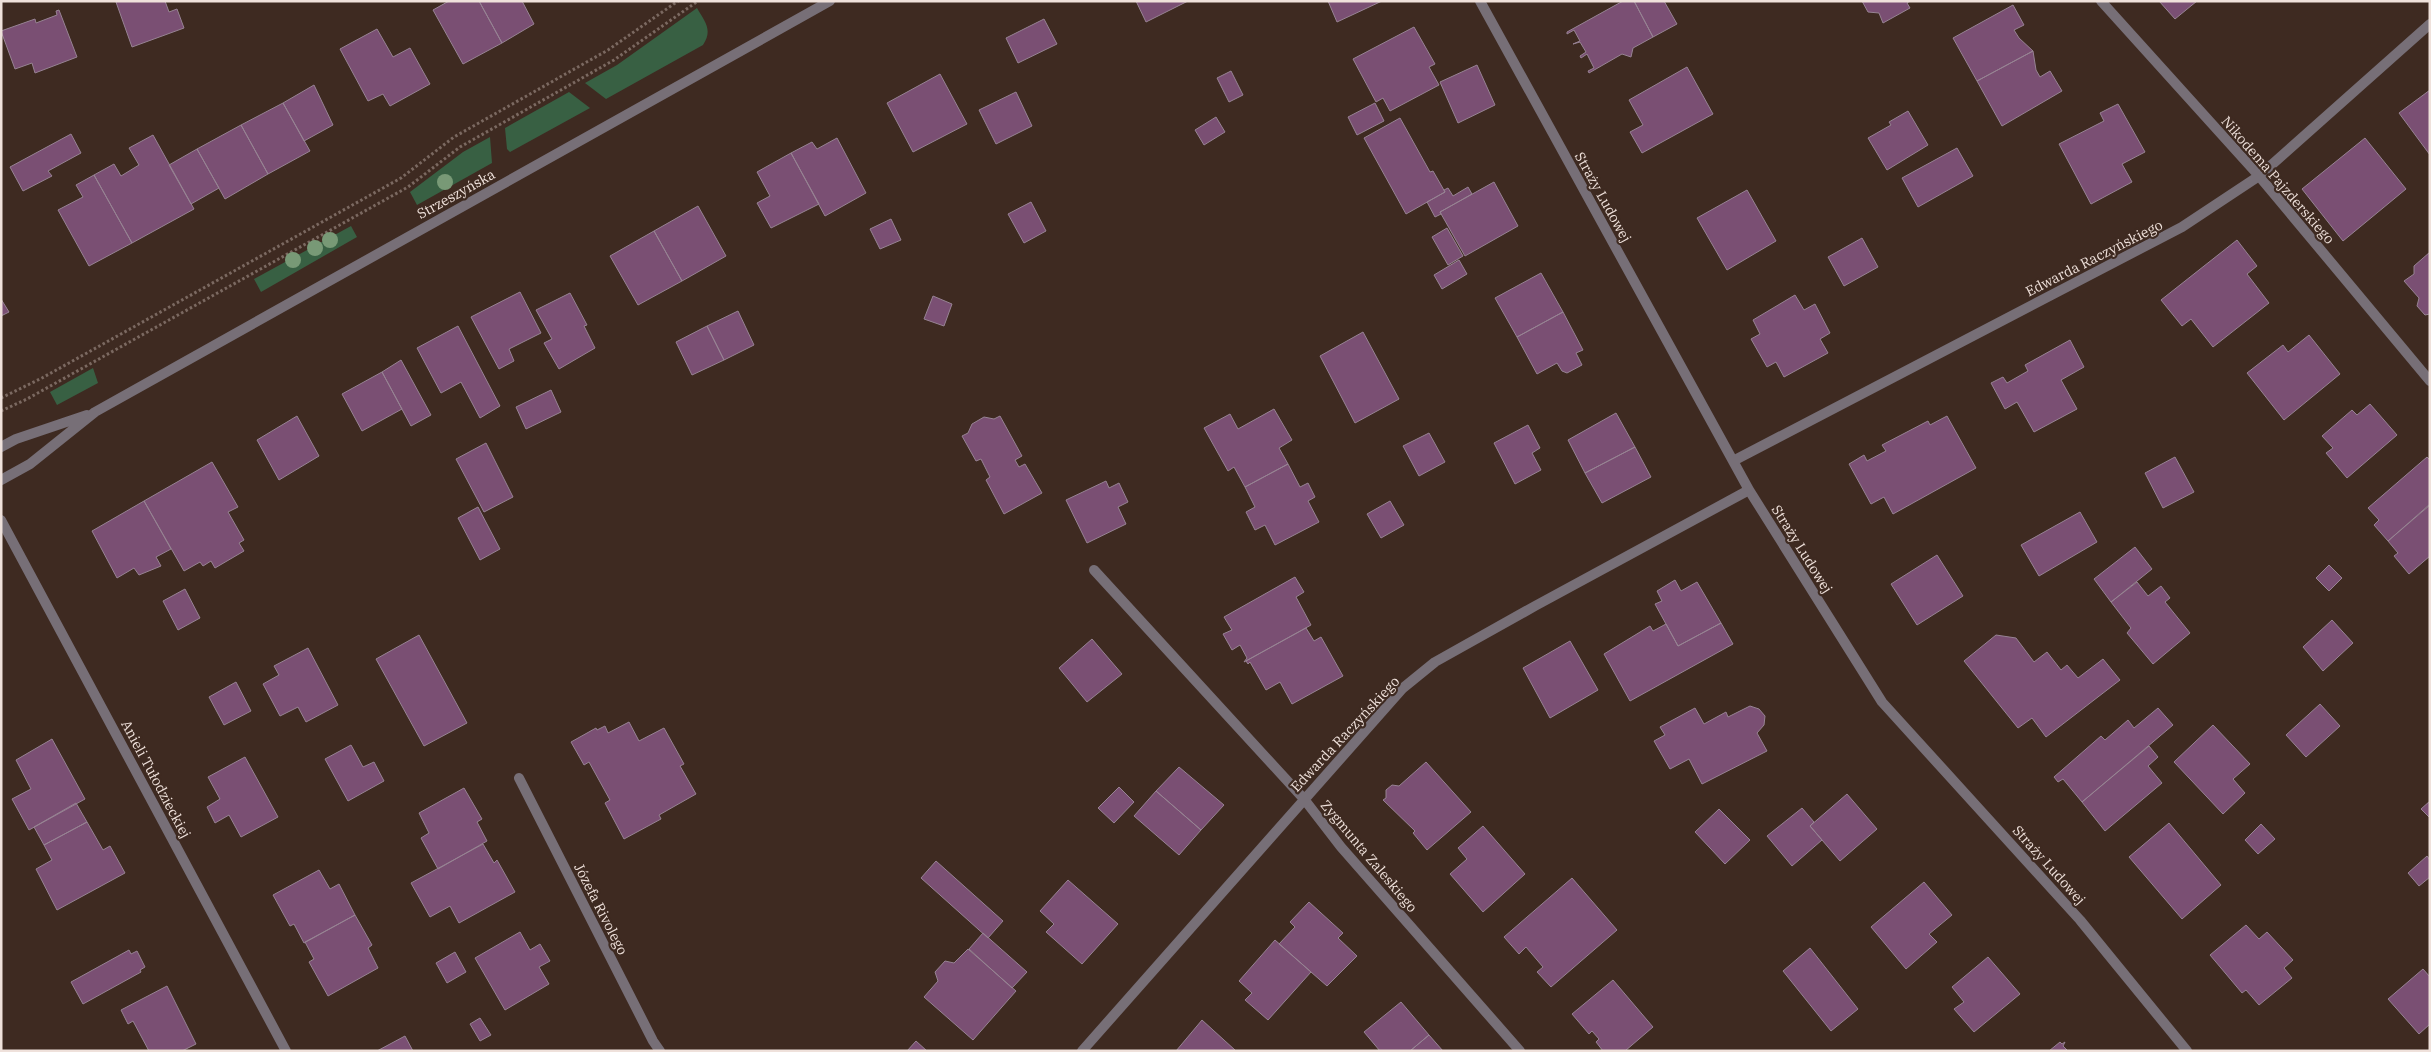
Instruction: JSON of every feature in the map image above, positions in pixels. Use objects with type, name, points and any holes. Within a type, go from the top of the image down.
[{"type":"street","name":"Strzeszyńska","points":[[1,480],[30,464],[95,412],[830,1]]},
{"type":"street","name":"Straży Ludowej","points":[[1480,1],[1749,490],[1882,702],[2080,920],[2187,1051]]},
{"type":"street","name":"Nikodema Pajzderskiego","points":[[2102,1],[2259,176],[2430,381]]},
{"type":"street","name":"Edwarda Raczyńskiego","points":[[1733,461],[2182,227],[2259,176],[2430,24]]},
{"type":"street","name":"Strzeszyńska","points":[[1,447],[16,439],[95,412]]},
{"type":"street","name":"Edwarda Raczyńskiego","points":[[1082,1051],[1403,688],[1435,662],[1749,490]]},
{"type":"street","name":"Anieli Tułodzieckiej","points":[[1,520],[286,1051]]},
{"type":"street","name":"Zygmunta Zaleskiego","points":[[1094,570],[1304,799],[1340,847],[1520,1051]]},
{"type":"street","name":"Józefa Rivolego","points":[[519,778],[653,1041],[660,1051]]},
{"type":"path","points":[[1,398],[42,378],[402,178],[454,137],[608,50],[678,1]]},
{"type":"path","points":[[1,411],[27,399],[408,187],[460,146],[614,60],[698,1]]},
{"type":"green space","points":[[697,8],[708,30],[703,45],[606,99],[585,83],[617,65]]},
{"type":"green space","points":[[569,92],[590,108],[510,152],[507,149],[505,128]]},
{"type":"green space","points":[[490,137],[492,163],[417,205],[410,192],[463,152]]},
{"type":"green space","points":[[351,226],[357,237],[261,292],[254,279]]},
{"type":"green space","points":[[93,368],[98,383],[57,405],[50,392]]},
{"type":"building","points":[[165,1],[169,12],[177,9],[184,28],[132,47],[116,2]]},
{"type":"building","points":[[449,1],[479,1],[502,43],[463,64],[433,10]]},
{"type":"building","points":[[479,1],[522,1],[534,24],[502,43]]},
{"type":"building","points":[[1136,1],[1188,1],[1146,22]]},
{"type":"building","points":[[1328,1],[1382,1],[1337,22]]},
{"type":"building","points":[[1623,1],[1634,1],[1653,37],[1633,48],[1631,57],[1622,54],[1589,73],[1588,71],[1594,68],[1587,54],[1581,58],[1580,56],[1586,52],[1580,42],[1573,44],[1580,41],[1574,30],[1567,34],[1567,32]]},
{"type":"building","points":[[1634,1],[1664,1],[1677,24],[1653,37]]},
{"type":"building","points":[[1862,1],[1910,1],[1907,3],[1910,8],[1883,23],[1879,13],[1868,12]]},
{"type":"building","points":[[2159,1],[2197,1],[2175,19]]},
{"type":"building","points":[[2013,5],[2024,25],[2014,30],[2019,38],[2033,51],[1977,81],[1953,38]]},
{"type":"building","points":[[59,10],[77,57],[35,73],[32,63],[15,69],[1,31],[35,19],[36,23],[57,15],[56,11]]},
{"type":"building","points":[[1044,19],[1057,44],[1018,63],[1006,38]]},
{"type":"building","points":[[1414,27],[1435,64],[1429,67],[1439,85],[1390,111],[1383,98],[1376,102],[1353,59]]},
{"type":"building","points":[[377,29],[393,57],[410,48],[430,84],[390,106],[383,94],[368,101],[340,49]]},
{"type":"building","points":[[2033,51],[2036,70],[2040,77],[2050,71],[2062,91],[2002,126],[1977,81]]},
{"type":"building","points":[[1477,65],[1495,105],[1458,123],[1440,82]]},
{"type":"building","points":[[1687,67],[1713,114],[1642,153],[1630,132],[1643,125],[1629,100]]},
{"type":"building","points":[[1231,71],[1243,95],[1229,102],[1217,78]]},
{"type":"building","points":[[940,74],[967,124],[913,152],[887,103]]},
{"type":"building","points":[[314,85],[333,125],[304,141],[283,103]]},
{"type":"building","points":[[2430,90],[2430,155],[2399,113]]},
{"type":"building","points":[[1016,92],[1032,126],[996,144],[979,110]]},
{"type":"building","points":[[283,103],[310,151],[268,174],[241,125]]},
{"type":"building","points":[[1375,103],[1384,121],[1357,135],[1348,117]]},
{"type":"building","points":[[2118,104],[2145,152],[2122,164],[2132,182],[2091,204],[2059,144],[2104,121],[2100,113]]},
{"type":"building","points":[[1908,111],[1928,145],[1887,170],[1868,138],[1891,125],[1889,122]]},
{"type":"building","points":[[1216,117],[1225,132],[1204,145],[1195,130]]},
{"type":"building","points":[[1400,118],[1430,172],[1433,171],[1445,192],[1406,214],[1364,138]]},
{"type":"building","points":[[241,125],[268,174],[225,199],[197,149]]},
{"type":"building","points":[[71,134],[81,153],[48,171],[52,176],[23,191],[10,167]]},
{"type":"building","points":[[153,135],[194,209],[132,243],[94,175],[114,164],[121,176],[139,165],[129,148]]},
{"type":"building","points":[[837,138],[866,193],[825,216],[791,153],[812,142],[817,149]]},
{"type":"building","points":[[2365,138],[2406,189],[2343,241],[2302,189]]},
{"type":"building","points":[[1957,148],[1973,176],[1918,207],[1902,178]]},
{"type":"building","points":[[197,149],[219,188],[191,204],[169,165]]},
{"type":"building","points":[[791,153],[819,204],[771,228],[757,203],[770,196],[757,172]]},
{"type":"building","points":[[94,175],[132,243],[89,266],[58,210],[83,197],[76,185]]},
{"type":"building","points":[[1494,182],[1518,226],[1465,256],[1440,212]]},
{"type":"building","points":[[1468,187],[1472,194],[1440,212],[1441,214],[1435,217],[1427,202],[1445,192],[1444,190],[1448,188],[1453,196]]},
{"type":"building","points":[[1747,190],[1776,241],[1727,270],[1697,218]]},
{"type":"building","points":[[1031,202],[1046,231],[1024,243],[1008,214]]},
{"type":"building","points":[[698,206],[726,256],[682,281],[654,231]]},
{"type":"building","points":[[891,219],[901,240],[880,249],[870,229]]},
{"type":"building","points":[[1447,228],[1463,256],[1448,265],[1432,237]]},
{"type":"building","points":[[654,231],[682,281],[638,305],[610,256]]},
{"type":"building","points":[[1862,238],[1878,267],[1844,286],[1828,257]]},
{"type":"building","points":[[2237,240],[2257,266],[2247,274],[2269,303],[2213,347],[2191,319],[2182,326],[2161,300]]},
{"type":"building","points":[[2430,252],[2430,314],[2425,315],[2417,306],[2419,298],[2404,281],[2414,274],[2414,266]]},
{"type":"building","points":[[1459,260],[1467,274],[1442,289],[1434,275]]},
{"type":"building","points":[[1541,273],[1563,312],[1517,337],[1495,298]]},
{"type":"building","points":[[520,292],[541,333],[509,349],[514,361],[499,369],[471,317]]},
{"type":"building","points":[[570,293],[587,325],[584,326],[595,348],[559,369],[544,343],[552,339],[536,310]]},
{"type":"building","points":[[1795,295],[1804,310],[1815,304],[1830,333],[1820,339],[1828,353],[1784,377],[1776,362],[1767,367],[1751,339],[1760,334],[1753,320]]},
{"type":"building","points":[[933,296],[952,304],[944,326],[924,319]]},
{"type":"building","points":[[1,299],[9,312],[1,316]]},
{"type":"building","points":[[738,311],[754,345],[724,360],[707,326]]},
{"type":"building","points":[[1563,312],[1583,350],[1576,353],[1582,365],[1567,373],[1562,371],[1557,363],[1537,374],[1517,337]]},
{"type":"building","points":[[458,326],[500,406],[480,418],[461,382],[441,393],[417,348]]},
{"type":"building","points":[[707,326],[724,360],[692,375],[676,342]]},
{"type":"building","points":[[1363,332],[1399,399],[1355,423],[1320,356]]},
{"type":"building","points":[[2309,335],[2340,374],[2284,420],[2247,373],[2283,345],[2288,352]]},
{"type":"building","points":[[2070,340],[2084,367],[2061,380],[2077,409],[2034,432],[2017,402],[2005,409],[1991,383],[2003,377],[2007,383],[2028,371],[2025,365]]},
{"type":"building","points":[[401,360],[431,415],[411,426],[382,372]]},
{"type":"building","points":[[382,372],[402,409],[362,431],[342,394]]},
{"type":"building","points":[[551,390],[561,412],[526,429],[516,407]]},
{"type":"building","points":[[2370,404],[2397,435],[2347,478],[2326,453],[2333,448],[2322,436],[2352,410],[2357,415]]},
{"type":"building","points":[[1274,409],[1292,440],[1279,448],[1288,464],[1245,487],[1234,467],[1228,471],[1204,428],[1230,414],[1238,429]]},
{"type":"building","points":[[1616,413],[1635,447],[1585,473],[1568,440]]},
{"type":"building","points":[[297,416],[319,456],[279,480],[257,440]]},
{"type":"building","points":[[1000,416],[1022,456],[1015,460],[1019,467],[1025,464],[1042,493],[1004,514],[986,480],[990,477],[981,459],[976,461],[962,436],[968,433],[972,424],[984,417],[994,419]]},
{"type":"building","points":[[1947,416],[1976,468],[1893,514],[1884,497],[1871,504],[1849,464],[1864,455],[1867,461],[1886,451],[1882,445],[1928,421],[1930,425]]},
{"type":"building","points":[[1528,425],[1540,448],[1532,453],[1541,470],[1515,484],[1494,443]]},
{"type":"building","points":[[1429,433],[1445,462],[1419,476],[1403,446]]},
{"type":"building","points":[[486,443],[513,497],[484,512],[456,459]]},
{"type":"building","points":[[1635,447],[1651,477],[1602,503],[1585,473]]},
{"type":"building","points":[[2175,457],[2194,492],[2163,508],[2145,473]]},
{"type":"building","points":[[2427,457],[2430,460],[2430,504],[2388,541],[2374,525],[2379,520],[2368,508]]},
{"type":"building","points":[[212,462],[238,507],[228,512],[244,540],[239,543],[244,551],[215,568],[211,561],[203,566],[200,562],[184,571],[144,501]]},
{"type":"building","points":[[1288,464],[1300,487],[1308,483],[1315,497],[1308,501],[1319,522],[1275,545],[1265,525],[1255,530],[1246,512],[1255,507],[1245,487]]},
{"type":"building","points":[[1106,481],[1109,488],[1119,483],[1128,502],[1118,507],[1126,524],[1087,543],[1066,500]]},
{"type":"building","points":[[144,501],[171,549],[156,557],[161,566],[139,575],[134,568],[117,578],[92,531]]},
{"type":"building","points":[[1390,501],[1404,525],[1381,538],[1367,514]]},
{"type":"building","points":[[2430,505],[2430,556],[2409,574],[2394,556],[2398,553],[2388,541]]},
{"type":"building","points":[[478,507],[500,549],[480,560],[458,518]]},
{"type":"building","points":[[2080,512],[2097,542],[2039,576],[2021,545]]},
{"type":"building","points":[[2135,547],[2152,569],[2111,602],[2094,579]]},
{"type":"building","points":[[1937,555],[1963,596],[1917,625],[1891,584]]},
{"type":"building","points":[[2329,565],[2342,578],[2329,591],[2316,578]]},
{"type":"building","points":[[1295,577],[1304,592],[1296,597],[1311,625],[1244,662],[1247,658],[1240,645],[1232,650],[1223,634],[1232,630],[1224,617]]},
{"type":"building","points":[[1675,580],[1681,591],[1697,582],[1721,623],[1678,646],[1655,604],[1662,601],[1657,591]]},
{"type":"building","points":[[2137,582],[2148,596],[2161,586],[2170,598],[2165,602],[2190,633],[2153,664],[2127,633],[2131,628],[2111,602]]},
{"type":"building","points":[[185,589],[200,618],[178,630],[163,601]]},
{"type":"building","points":[[2332,620],[2353,643],[2323,671],[2303,647]]},
{"type":"building","points":[[1721,623],[1733,644],[1630,701],[1604,654],[1650,626],[1653,631],[1666,624],[1678,646]]},
{"type":"building","points":[[1306,628],[1314,641],[1321,637],[1343,676],[1292,704],[1280,682],[1266,690],[1250,662],[1248,664],[1246,661]]},
{"type":"building","points":[[419,635],[467,723],[424,746],[376,659]]},
{"type":"building","points":[[1996,635],[2016,638],[2034,662],[2047,652],[2061,670],[2067,665],[2078,678],[2103,659],[2120,680],[2046,737],[2032,718],[2018,728],[1964,661]]},
{"type":"building","points":[[1092,639],[1122,674],[1087,702],[1059,668]]},
{"type":"building","points":[[1570,641],[1598,690],[1550,718],[1523,668]]},
{"type":"building","points":[[308,648],[338,705],[306,722],[298,707],[280,716],[263,684],[279,675],[274,666]]},
{"type":"building","points":[[236,682],[251,711],[224,725],[209,697]]},
{"type":"building","points":[[2320,704],[2340,726],[2306,757],[2286,735]]},
{"type":"building","points":[[1750,706],[1759,709],[1765,716],[1764,725],[1757,733],[1767,751],[1702,784],[1689,759],[1670,769],[1654,741],[1665,735],[1660,727],[1695,708],[1704,724],[1726,712],[1728,717]]},
{"type":"building","points":[[2158,708],[2173,725],[2082,802],[2063,779],[2058,782],[2054,777],[2101,736],[2105,740],[2128,720],[2134,728]]},
{"type":"building","points":[[629,722],[639,741],[664,728],[684,764],[680,766],[696,794],[659,815],[661,819],[624,839],[605,803],[610,800],[589,762],[584,765],[571,742],[596,728],[597,730],[605,726],[608,733]]},
{"type":"building","points":[[2213,725],[2250,764],[2233,779],[2245,793],[2223,814],[2174,762]]},
{"type":"building","points":[[52,739],[85,799],[29,830],[12,799],[31,789],[16,760]]},
{"type":"building","points":[[351,745],[363,767],[374,762],[384,781],[348,801],[325,759]]},
{"type":"building","points":[[2149,746],[2158,757],[2148,766],[2162,783],[2105,831],[2082,802]]},
{"type":"building","points":[[245,757],[278,817],[241,837],[229,815],[215,823],[207,807],[220,799],[208,777]]},
{"type":"building","points":[[1426,762],[1471,812],[1427,850],[1413,833],[1415,831],[1383,800],[1386,798],[1386,790],[1392,785],[1399,786]]},
{"type":"building","points":[[1179,767],[1224,805],[1201,830],[1156,791]]},
{"type":"building","points":[[1119,787],[1134,802],[1114,823],[1098,808]]},
{"type":"building","points":[[464,788],[482,819],[477,822],[487,841],[438,869],[421,838],[429,833],[419,813]]},
{"type":"building","points":[[1156,791],[1201,830],[1179,855],[1134,816]]},
{"type":"building","points":[[1847,794],[1877,829],[1840,861],[1810,826]]},
{"type":"building","points":[[2430,801],[2430,818],[2421,809]]},
{"type":"building","points":[[76,803],[87,822],[44,845],[34,827]]},
{"type":"building","points":[[1802,808],[1814,822],[1810,826],[1822,840],[1792,866],[1767,836]]},
{"type":"building","points":[[1719,809],[1750,840],[1725,864],[1695,832]]},
{"type":"building","points":[[87,822],[103,850],[110,846],[125,873],[57,910],[36,869],[52,860],[44,845]]},
{"type":"building","points":[[2169,823],[2221,885],[2182,919],[2129,857]]},
{"type":"building","points":[[2261,824],[2275,839],[2258,854],[2245,840]]},
{"type":"building","points":[[1483,826],[1525,874],[1483,912],[1450,874],[1467,859],[1458,848]]},
{"type":"building","points":[[483,844],[494,863],[497,860],[515,892],[459,923],[450,906],[430,917],[411,883]]},
{"type":"building","points":[[2427,856],[2430,860],[2430,877],[2419,886],[2408,873]]},
{"type":"building","points":[[936,861],[1003,921],[988,938],[921,878]]},
{"type":"building","points":[[319,870],[330,889],[339,884],[355,915],[304,943],[294,924],[290,926],[273,895]]},
{"type":"building","points":[[1572,878],[1617,930],[1551,987],[1537,972],[1543,967],[1526,947],[1519,954],[1504,937]]},
{"type":"building","points":[[1068,880],[1118,924],[1082,964],[1046,932],[1054,924],[1040,911]]},
{"type":"building","points":[[1924,882],[1952,915],[1929,934],[1937,942],[1906,969],[1871,927]]},
{"type":"building","points":[[1309,902],[1343,933],[1338,938],[1357,956],[1327,986],[1279,944],[1295,927],[1290,922]]},
{"type":"building","points":[[355,915],[372,945],[368,948],[378,968],[328,996],[309,962],[314,959],[305,942]]},
{"type":"building","points":[[2246,925],[2259,939],[2267,932],[2293,960],[2284,968],[2292,978],[2259,1005],[2246,990],[2242,993],[2210,955]]},
{"type":"building","points":[[520,932],[530,950],[540,944],[550,961],[539,967],[549,984],[505,1010],[475,958]]},
{"type":"building","points":[[983,933],[1027,972],[1012,988],[969,949]]},
{"type":"building","points":[[1275,940],[1311,972],[1268,1020],[1245,1000],[1252,993],[1239,981]]},
{"type":"building","points":[[1810,948],[1858,1009],[1831,1031],[1783,971]]},
{"type":"building","points":[[968,949],[1016,991],[973,1040],[924,997],[938,981],[935,972],[945,961],[954,963]]},
{"type":"building","points":[[129,950],[131,954],[137,951],[145,967],[140,970],[141,972],[83,1004],[71,982]]},
{"type":"building","points":[[455,952],[466,972],[447,983],[436,963]]},
{"type":"building","points":[[1988,957],[2020,994],[1974,1032],[1954,1009],[1964,1002],[1952,987]]},
{"type":"building","points":[[2423,969],[2430,977],[2430,1024],[2419,1034],[2388,999]]},
{"type":"building","points":[[1613,980],[1653,1027],[1625,1051],[1603,1051],[1596,1042],[1599,1039],[1592,1031],[1589,1034],[1572,1014]]},
{"type":"building","points":[[167,986],[196,1044],[182,1051],[149,1051],[133,1021],[128,1024],[121,1010]]},
{"type":"building","points":[[1401,1002],[1429,1035],[1410,1051],[1380,1051],[1364,1032]]},
{"type":"building","points":[[480,1018],[491,1035],[480,1041],[470,1024]]},
{"type":"building","points":[[1202,1020],[1235,1050],[1176,1051]]},
{"type":"building","points":[[1429,1035],[1443,1051],[1410,1051]]},
{"type":"building","points":[[405,1036],[413,1051],[377,1051]]},
{"type":"building","points":[[916,1041],[927,1051],[907,1051]]},
{"type":"building","points":[[2060,1042],[2062,1044],[2065,1042],[2063,1046],[2068,1051],[2049,1051]]}]
